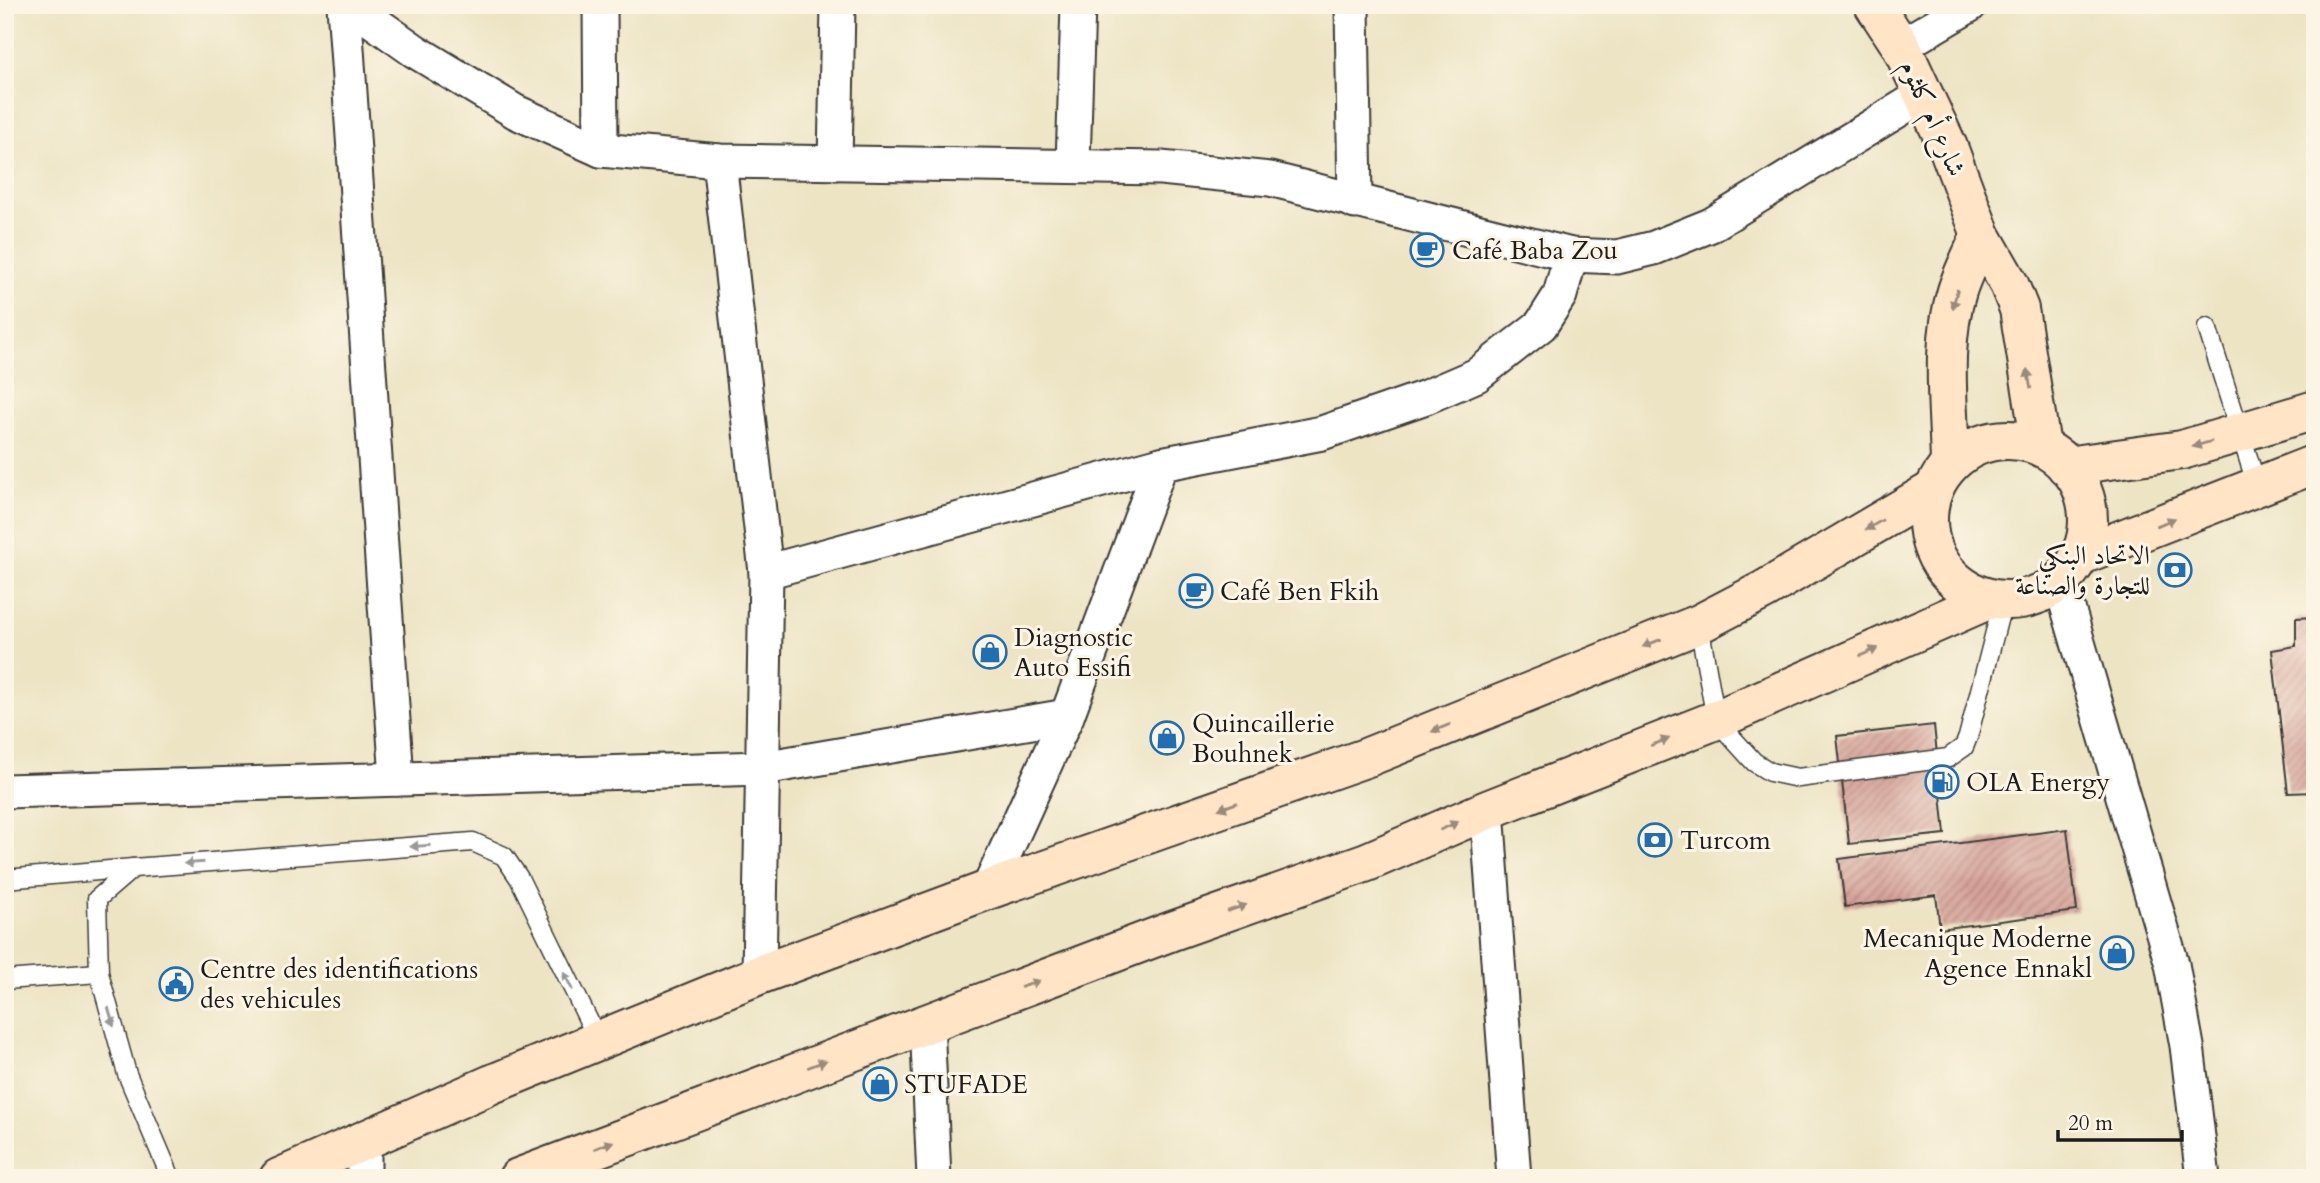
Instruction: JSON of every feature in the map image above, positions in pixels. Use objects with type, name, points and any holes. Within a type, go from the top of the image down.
[{"type":"main road","name":"شارع أم كلثوم","points":[[1874,5],[1901,46],[1948,147],[1981,236],[2009,284],[2018,309],[2053,456]]},
{"type":"main road","points":[[1981,236],[1957,289],[1952,313],[1942,477],[1927,517],[1936,553],[1944,570],[1965,588],[1997,600]]},
{"type":"main road","points":[[2053,456],[2182,450],[2315,410]]},
{"type":"main road","points":[[279,1178],[364,1139],[759,975],[988,890],[1368,757],[1699,624],[1764,590],[1942,477],[1976,446],[2008,439],[2053,456],[2078,480],[2087,505],[2087,531],[2070,569]]},
{"type":"main road","points":[[518,1178],[927,1023],[1367,863],[1487,810],[1716,719],[1997,600],[2034,596],[2070,569],[2257,486],[2315,464]]},
{"type":"street","points":[[344,5],[397,779]]},
{"type":"street","points":[[350,5],[415,51],[516,113],[601,150],[719,160],[1073,164],[1161,168],[1270,180],[1571,255],[1617,257],[1654,248],[1711,225],[1923,95]]},
{"type":"street","points":[[600,5],[601,150]]},
{"type":"street","points":[[835,163],[838,5]]},
{"type":"street","points":[[1073,164],[1078,5]]},
{"type":"street","points":[[1352,5],[1355,202]]},
{"type":"street","points":[[1901,46],[1970,5]]},
{"type":"street","points":[[719,160],[766,572],[759,975]]},
{"type":"street","points":[[766,572],[1161,464],[1322,433],[1375,417],[1477,375],[1541,325],[1560,295],[1571,255]]},
{"type":"street","points":[[988,890],[1067,716],[1161,464]]},
{"type":"street","points":[[2070,569],[2172,964],[2188,1046],[2203,1178]]},
{"type":"street","points":[[5,791],[763,768],[1067,716]]},
{"type":"street","points":[[1487,810],[1514,1178]]},
{"type":"street","points":[[927,1023],[934,1178]]},
{"type":"street","points":[[364,1139],[364,1178]]},
{"type":"lane","points":[[2207,327],[2257,486]]},
{"type":"lane","points":[[1699,624],[1716,719],[1754,762],[1770,772],[1798,778],[1948,758],[1964,747],[1997,600]]},
{"type":"lane","points":[[5,879],[473,842],[505,856],[519,878],[598,1042]]},
{"type":"lane","points":[[133,868],[97,899],[99,973],[128,1074],[170,1178]]},
{"type":"lane","points":[[5,980],[99,973]]},
{"type":"building","points":[[2315,617],[2315,792],[2288,793],[2272,650],[2296,646],[2296,618]]},
{"type":"building","points":[[1934,725],[1945,834],[1849,844],[1837,736]]},
{"type":"building","points":[[2067,829],[2077,911],[1940,929],[1936,895],[1845,907],[1839,859]]},
{"type":"place","name":"Café Baba Zou","points":[[1427,250]]},
{"type":"place","name":"الاتحاد البنكي للتجارة والصناعة","points":[[2175,570]]},
{"type":"place","name":"Café Ben Fkih","points":[[1196,591]]},
{"type":"place","name":"Diagnostic Auto Essifi","points":[[990,652]]},
{"type":"place","name":"Quincaillerie Bouhnek","points":[[1167,738]]},
{"type":"place","name":"OLA Energy","points":[[1942,782]]},
{"type":"place","name":"Turcom","points":[[1655,840]]},
{"type":"place","name":"Mecanique Moderne Agence Ennakl","points":[[2117,953]]},
{"type":"place","name":"Centre des identifications des vehicules","points":[[176,984]]},
{"type":"place","name":"STUFADE","points":[[880,1084]]}]
